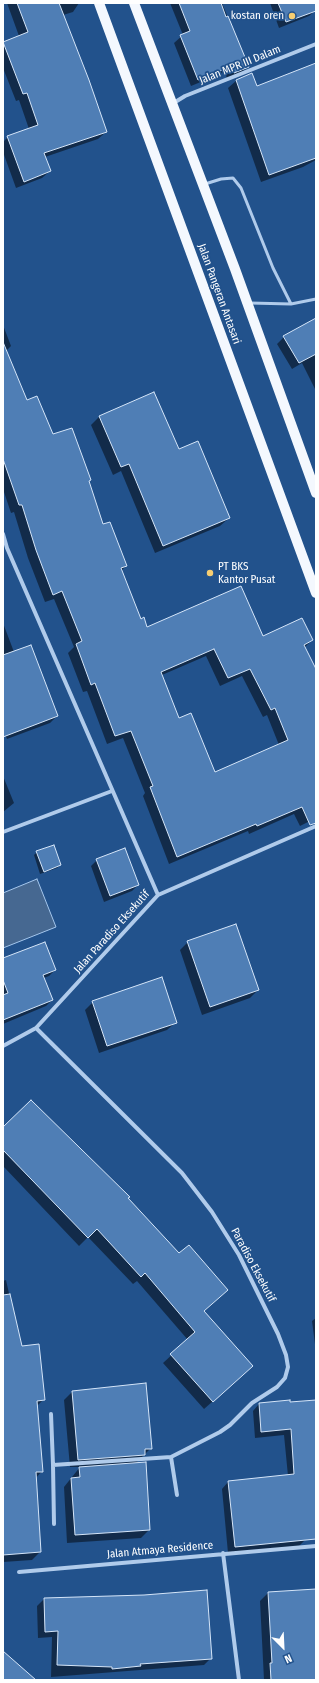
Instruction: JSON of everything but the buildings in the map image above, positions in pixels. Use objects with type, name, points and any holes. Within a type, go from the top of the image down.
[{"type":"main road","name":"Jalan Pangeran Antasari","points":[[99,3],[316,593]]},
{"type":"main road","name":"Jalan Pangeran Antasari","points":[[134,3],[247,303],[316,493]]},
{"type":"street","name":"Jalan MPR III Dalam","points":[[172,104],[185,96],[316,44]]},
{"type":"street","points":[[3,534],[5,549],[158,895]]},
{"type":"street","points":[[3,832],[112,791]]},
{"type":"street","name":"Jalan Paradiso Eksekutif","points":[[3,1046],[36,1028],[158,895],[316,826]]},
{"type":"street","name":"Paradiso Eksekutif","points":[[36,1028],[186,1178],[212,1212],[239,1255],[278,1334],[286,1355],[288,1366],[285,1378],[277,1387],[252,1403],[230,1425],[220,1432],[171,1457]]},
{"type":"street","points":[[51,1414],[54,1524]]},
{"type":"street","points":[[53,1465],[171,1457],[176,1495]]},
{"type":"street","points":[[223,1553],[316,1546]]},
{"type":"street","name":"Jalan Atmaya Residence","points":[[19,1572],[223,1553],[239,1680]]},
{"type":"lane","points":[[202,185],[221,179],[233,178],[241,188],[273,268],[291,304]]},
{"type":"lane","points":[[247,303],[291,304],[316,299]]},
{"type":"water","points":[[37,879],[56,927],[3,948],[3,893]]},
{"type":"place","name":"kostan oren","points":[[292,16]]},
{"type":"place","name":"PT BKS Kantor Pusat","points":[[210,573]]}]
